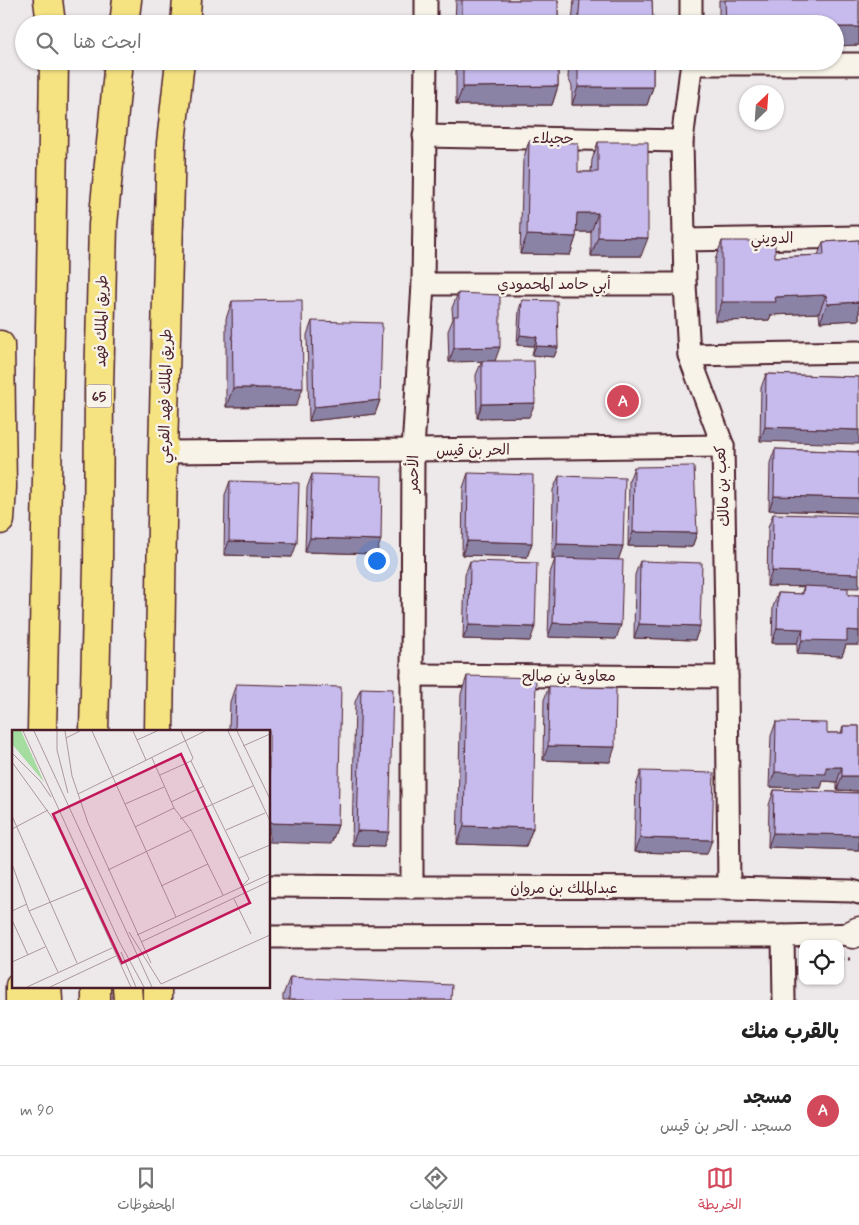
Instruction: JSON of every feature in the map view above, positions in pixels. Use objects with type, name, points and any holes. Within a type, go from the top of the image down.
[{"type":"main road","points":[[48,0],[51,15]]},
{"type":"main road","points":[[53,15],[54,0]]},
{"type":"main road","points":[[117,0],[117,15]]},
{"type":"main road","points":[[125,15],[127,0]]},
{"type":"main road","points":[[186,15],[187,0]]},
{"type":"main road","points":[[42,730],[54,70]]},
{"type":"main road","name":"طريق الملك فهد","points":[[94,730],[103,225],[117,70]]},
{"type":"main road","name":"طريق الملك فهد الفرعي","points":[[159,730],[163,452],[171,143],[179,70]]},
{"type":"main road","points":[[0,345],[0,504]]},
{"type":"street","points":[[426,0],[426,15]]},
{"type":"street","points":[[691,0],[692,15]]},
{"type":"street","points":[[844,64],[859,64]]},
{"type":"street","name":"الأحمر","points":[[412,888],[413,450],[423,284],[426,70]]},
{"type":"street","name":"كعب بن مالك","points":[[691,70],[682,141],[685,284],[689,355],[723,446],[729,888]]},
{"type":"street","name":"حجيلاء","points":[[424,136],[682,141]]},
{"type":"street","name":"الدويني","points":[[684,240],[859,237]]},
{"type":"street","name":"أبي حامد المحمودي","points":[[423,284],[685,284]]},
{"type":"street","points":[[689,355],[859,352]]},
{"type":"street","name":"الحر بن قيس","points":[[163,452],[723,446]]},
{"type":"street","name":"معاوية بن صالح","points":[[412,675],[727,677]]},
{"type":"street","name":"عبدالملك بن مروان","points":[[270,886],[729,888],[857,891]]},
{"type":"street","points":[[270,937],[783,936],[857,933]]},
{"type":"street","points":[[783,936],[784,1000]]},
{"type":"building","points":[[462,0],[558,0],[558,15],[462,15]]},
{"type":"building","points":[[580,0],[652,0],[653,15],[579,15]]},
{"type":"building","points":[[725,0],[859,0],[859,27],[844,27],[844,15],[726,15]]},
{"type":"building","points":[[463,70],[558,70],[558,86],[463,87]]},
{"type":"building","points":[[578,70],[653,70],[653,87],[578,87]]},
{"type":"building","points":[[529,141],[578,143],[578,172],[598,172],[598,142],[648,142],[648,238],[598,237],[598,213],[577,213],[576,237],[527,235]]},
{"type":"building","points":[[859,240],[859,302],[827,304],[826,295],[775,297],[776,302],[722,302],[722,241],[775,241],[775,257],[824,255],[823,242]]},
{"type":"building","points":[[458,293],[500,295],[500,347],[454,348],[454,316],[458,316]]},
{"type":"building","points":[[302,300],[303,388],[233,388],[232,301]]},
{"type":"building","points":[[522,300],[557,301],[558,347],[536,346],[537,337],[520,335]]},
{"type":"building","points":[[312,321],[382,323],[380,400],[314,407]]},
{"type":"building","points":[[482,361],[534,361],[535,403],[482,404]]},
{"type":"building","points":[[766,374],[859,377],[859,430],[765,427]]},
{"type":"building","points":[[775,449],[859,452],[859,498],[774,496]]},
{"type":"building","points":[[694,466],[697,533],[633,532],[634,467]]},
{"type":"building","points":[[468,473],[533,475],[532,543],[467,541]]},
{"type":"building","points":[[312,474],[382,476],[381,540],[310,538]]},
{"type":"building","points":[[559,476],[625,478],[623,546],[557,544]]},
{"type":"building","points":[[230,481],[299,483],[297,543],[229,541]]},
{"type":"building","points":[[773,514],[859,516],[859,574],[772,571]]},
{"type":"building","points":[[555,558],[623,560],[621,625],[553,623]]},
{"type":"building","points":[[470,561],[537,563],[535,627],[469,625]]},
{"type":"building","points":[[640,561],[702,563],[700,626],[639,624]]},
{"type":"building","points":[[804,586],[848,588],[848,595],[859,595],[859,631],[847,630],[847,641],[802,640],[803,629],[777,628],[778,593],[803,594]]},
{"type":"building","points":[[467,676],[536,678],[533,828],[464,826]]},
{"type":"building","points":[[236,684],[341,687],[338,825],[270,823],[270,730],[235,730]]},
{"type":"building","points":[[549,686],[616,688],[615,747],[548,746]]},
{"type":"building","points":[[361,688],[393,689],[389,832],[357,831]]},
{"type":"building","points":[[776,722],[827,723],[827,733],[843,733],[843,726],[859,726],[859,776],[842,776],[842,767],[826,767],[826,774],[775,772]]},
{"type":"building","points":[[641,771],[714,773],[712,840],[640,838]]},
{"type":"building","points":[[774,790],[859,793],[859,835],[773,833]]},
{"type":"building","points":[[290,977],[452,985],[451,1000],[289,1000]]},
{"type":"place","name":"مسجد","points":[[623,401]]}]
